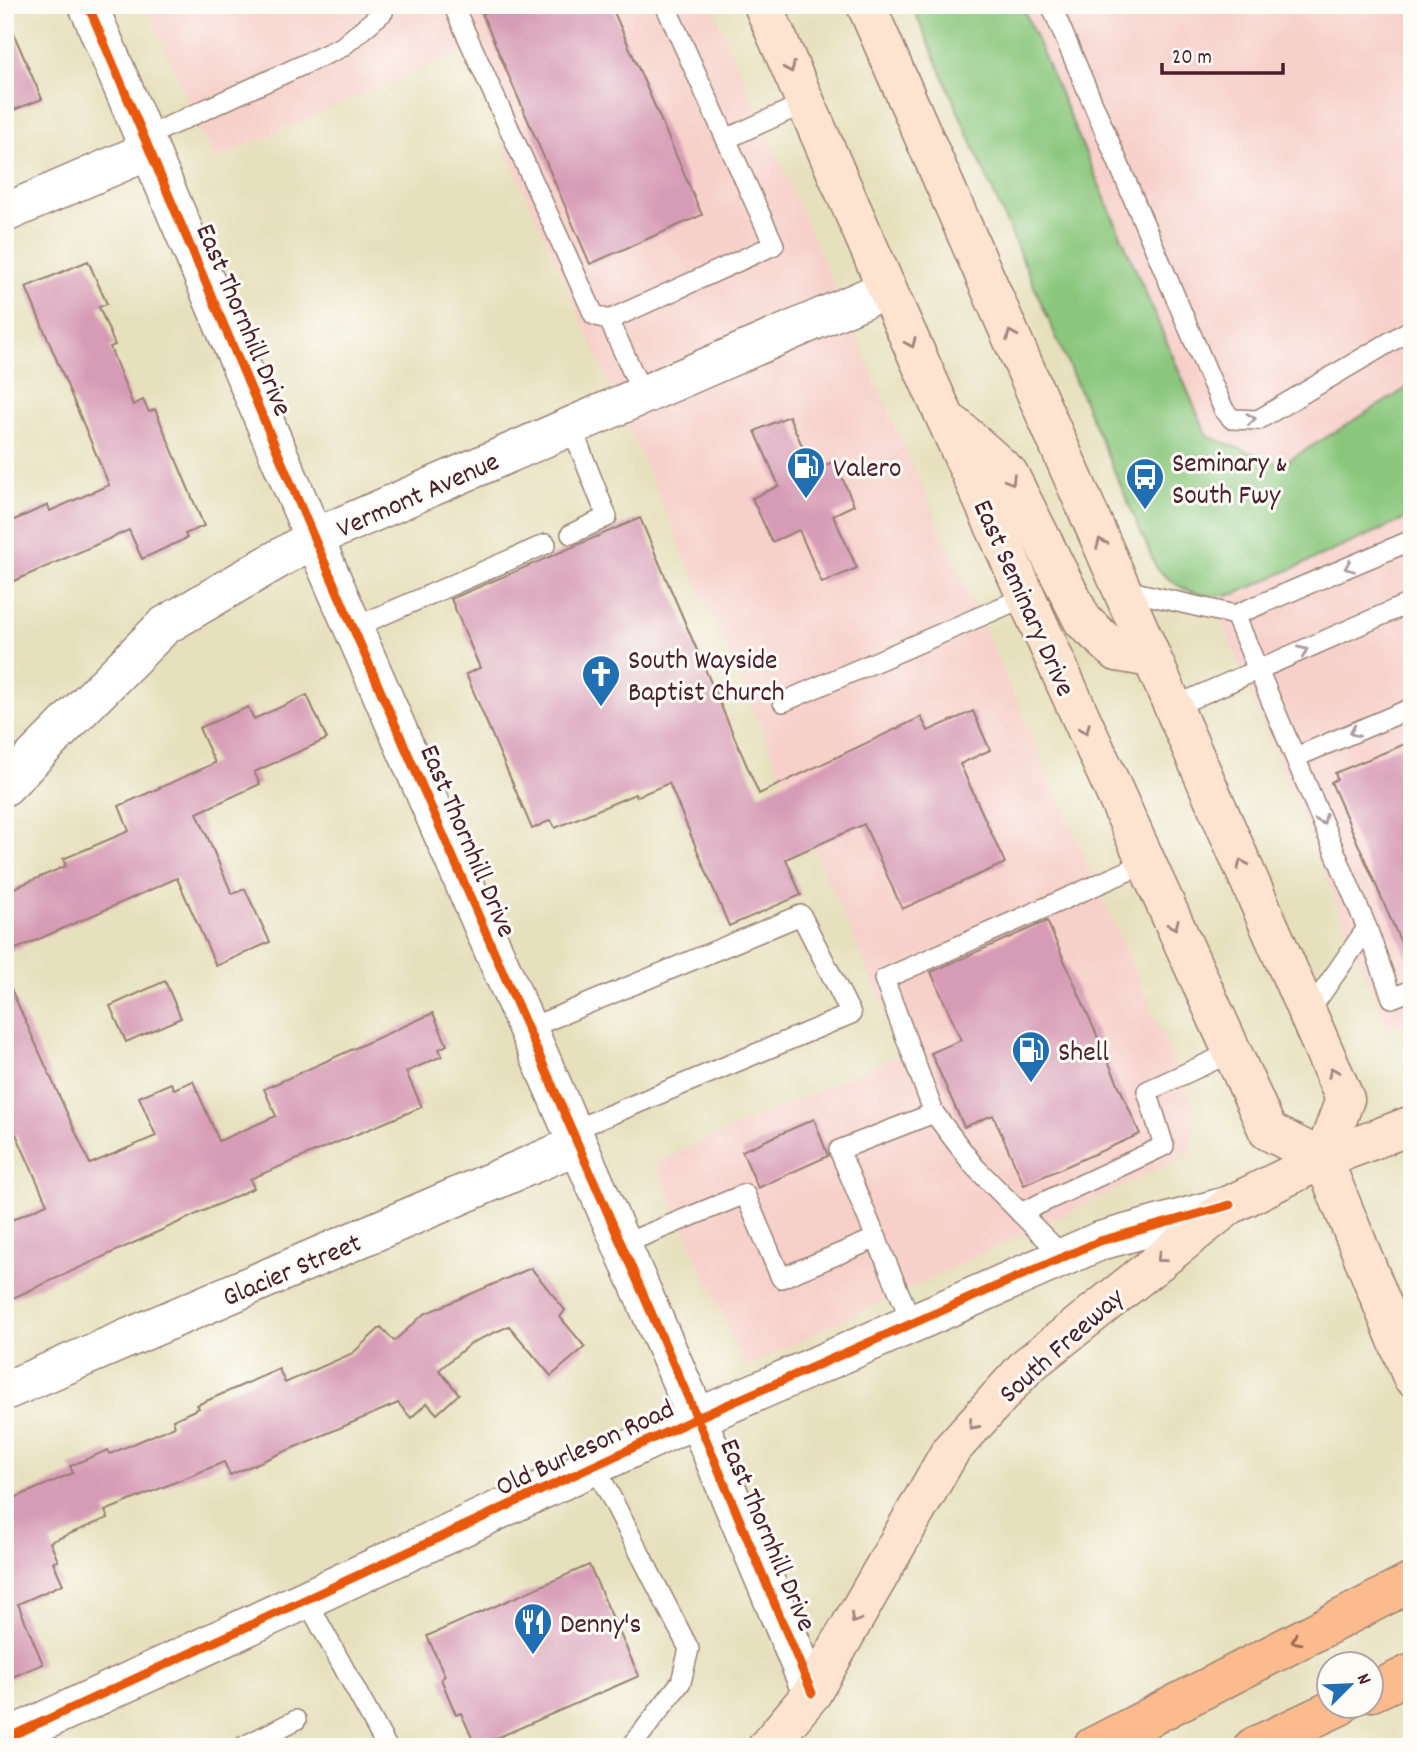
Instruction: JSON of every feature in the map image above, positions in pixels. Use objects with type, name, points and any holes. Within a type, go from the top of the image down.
[{"type":"highway","points":[[1091,1747],[1356,1608],[1412,1582]]},
{"type":"highway","points":[[1386,1685],[1412,1673]]},
{"type":"highway","points":[[1253,1747],[1316,1717]]},
{"type":"main road","name":"East Seminary Drive","points":[[763,5],[944,417],[1268,1131],[1323,1159]]},
{"type":"main road","points":[[866,5],[1345,1099],[1323,1159],[1412,1377]]},
{"type":"main road","points":[[944,417],[1009,474],[1083,621],[1117,652],[1151,658]]},
{"type":"main road","name":"South Freeway","points":[[767,1747],[812,1693],[951,1450],[1027,1366],[1230,1205],[1323,1159],[1412,1125]]},
{"type":"street","name":"East Thornhill Drive","points":[[88,5],[314,538],[697,1418],[812,1693]]},
{"type":"street","points":[[5,213],[148,143]]},
{"type":"street","name":"Vermont Avenue","points":[[5,786],[164,626],[314,538],[887,289]]},
{"type":"street","name":"Glacier Street","points":[[5,1391],[574,1138]]},
{"type":"street","name":"Old Burleson Road","points":[[5,1739],[697,1418],[1100,1241],[1230,1205]]},
{"type":"lane","points":[[148,143],[342,47],[383,12],[381,5]]},
{"type":"lane","points":[[453,5],[594,315],[609,320],[774,245],[667,6]]},
{"type":"lane","points":[[1051,5],[1209,376],[1224,410],[1233,419],[1258,420],[1412,329]]},
{"type":"lane","points":[[726,139],[805,103]]},
{"type":"lane","points":[[609,320],[643,395]]},
{"type":"lane","points":[[571,426],[607,517],[571,534]]},
{"type":"lane","points":[[1121,589],[1235,615],[1412,540]]},
{"type":"lane","points":[[353,628],[546,544]]},
{"type":"lane","points":[[783,702],[1025,597]]},
{"type":"lane","points":[[1173,707],[1412,602]]},
{"type":"lane","points":[[1235,615],[1367,928],[1392,998],[1412,990]]},
{"type":"lane","points":[[1296,757],[1412,708]]},
{"type":"lane","points":[[1064,1257],[974,1166],[934,1113],[884,979],[1146,863]]},
{"type":"lane","points":[[527,1029],[801,915],[851,1014],[574,1138]]},
{"type":"lane","points":[[1308,1013],[1367,928]]},
{"type":"lane","points":[[1020,1213],[1164,1146],[1147,1091],[1232,1052]]},
{"type":"lane","points":[[912,1323],[839,1150],[934,1113]]},
{"type":"lane","points":[[621,1245],[745,1194],[781,1278],[877,1238]]},
{"type":"lane","points":[[595,1466],[689,1649],[681,1682],[631,1747]]},
{"type":"lane","points":[[306,1599],[387,1747]]},
{"type":"lane","points":[[242,1747],[296,1720]]},
{"type":"shaded area","points":[[146,5],[711,5],[1192,1102],[1192,1153],[745,1367],[655,1163],[904,1053],[463,51],[214,160]]},
{"type":"shaded area","points":[[972,5],[1412,5],[1412,1024],[1387,1027]]},
{"type":"green space","points":[[912,5],[1022,5],[1207,436],[1281,465],[1412,385],[1412,516],[1235,594],[1192,592],[1173,582],[1156,567]]},
{"type":"building","points":[[502,5],[611,5],[702,215],[590,264],[482,14]]},
{"type":"building","points":[[5,14],[42,99],[14,110],[5,91]]},
{"type":"building","points":[[88,261],[107,304],[99,307],[115,345],[110,347],[133,405],[143,400],[149,412],[155,409],[204,526],[185,534],[187,538],[142,559],[129,530],[5,585],[5,524],[48,505],[50,511],[109,485],[26,287]]},
{"type":"building","name":"Valero","points":[[789,416],[813,471],[835,461],[854,505],[833,515],[857,568],[822,583],[799,530],[772,542],[752,498],[779,486],[755,431]]},
{"type":"building","name":"South Wayside Baptist Church","points":[[640,518],[759,794],[921,717],[928,731],[973,711],[990,750],[960,764],[1005,863],[902,909],[864,824],[786,859],[801,895],[729,926],[669,783],[636,797],[635,794],[555,828],[551,820],[532,829],[466,674],[480,668],[451,599]]},
{"type":"building","points":[[307,695],[327,739],[254,772],[260,784],[197,813],[232,894],[245,889],[270,942],[216,966],[177,878],[5,954],[5,892],[66,866],[63,859],[129,831],[119,806],[215,763],[199,728],[248,707],[254,719]]},
{"type":"building","points":[[1412,741],[1412,968],[1331,782],[1337,779],[1335,773]]},
{"type":"building","name":"Shell","points":[[1047,921],[1140,1134],[1024,1185],[993,1115],[964,1127],[931,1053],[961,1040],[931,972]]},
{"type":"building","points":[[5,976],[90,1164],[156,1136],[139,1097],[171,1083],[174,1089],[193,1081],[219,1141],[276,1116],[264,1089],[433,1013],[447,1045],[439,1049],[442,1056],[406,1072],[422,1107],[250,1179],[254,1188],[13,1298],[5,1281],[5,1223],[47,1204],[16,1134],[5,1138]]},
{"type":"building","points":[[165,981],[181,1018],[126,1042],[110,1006]]},
{"type":"building","points":[[814,1119],[828,1156],[758,1188],[742,1151]]},
{"type":"building","points":[[531,1268],[565,1310],[560,1317],[585,1347],[551,1376],[509,1326],[471,1343],[439,1370],[459,1394],[437,1414],[427,1403],[411,1418],[398,1403],[230,1475],[224,1462],[105,1511],[108,1518],[50,1542],[58,1561],[53,1562],[63,1584],[18,1604],[43,1664],[5,1680],[5,1502],[73,1473],[70,1466],[108,1450],[110,1454],[175,1426],[173,1420],[199,1408],[197,1405],[279,1369],[285,1383],[353,1353],[381,1327],[394,1341],[424,1314]]},
{"type":"building","name":"Denny's","points":[[589,1565],[639,1676],[476,1747],[461,1713],[456,1715],[441,1679],[445,1676],[427,1636]]},
{"type":"cycle path","points":[[88,5],[314,538],[697,1418],[812,1693]]},
{"type":"cycle path","points":[[5,1739],[697,1418],[1100,1241],[1230,1205]]},
{"type":"place","name":"Valero","points":[[806,500]]},
{"type":"place","name":"Seminary & South Fwy","points":[[1145,511]]},
{"type":"place","name":"South Wayside Baptist Church","points":[[601,708]]},
{"type":"place","name":"Shell","points":[[1031,1084]]},
{"type":"place","name":"Denny's","points":[[533,1656]]}]
